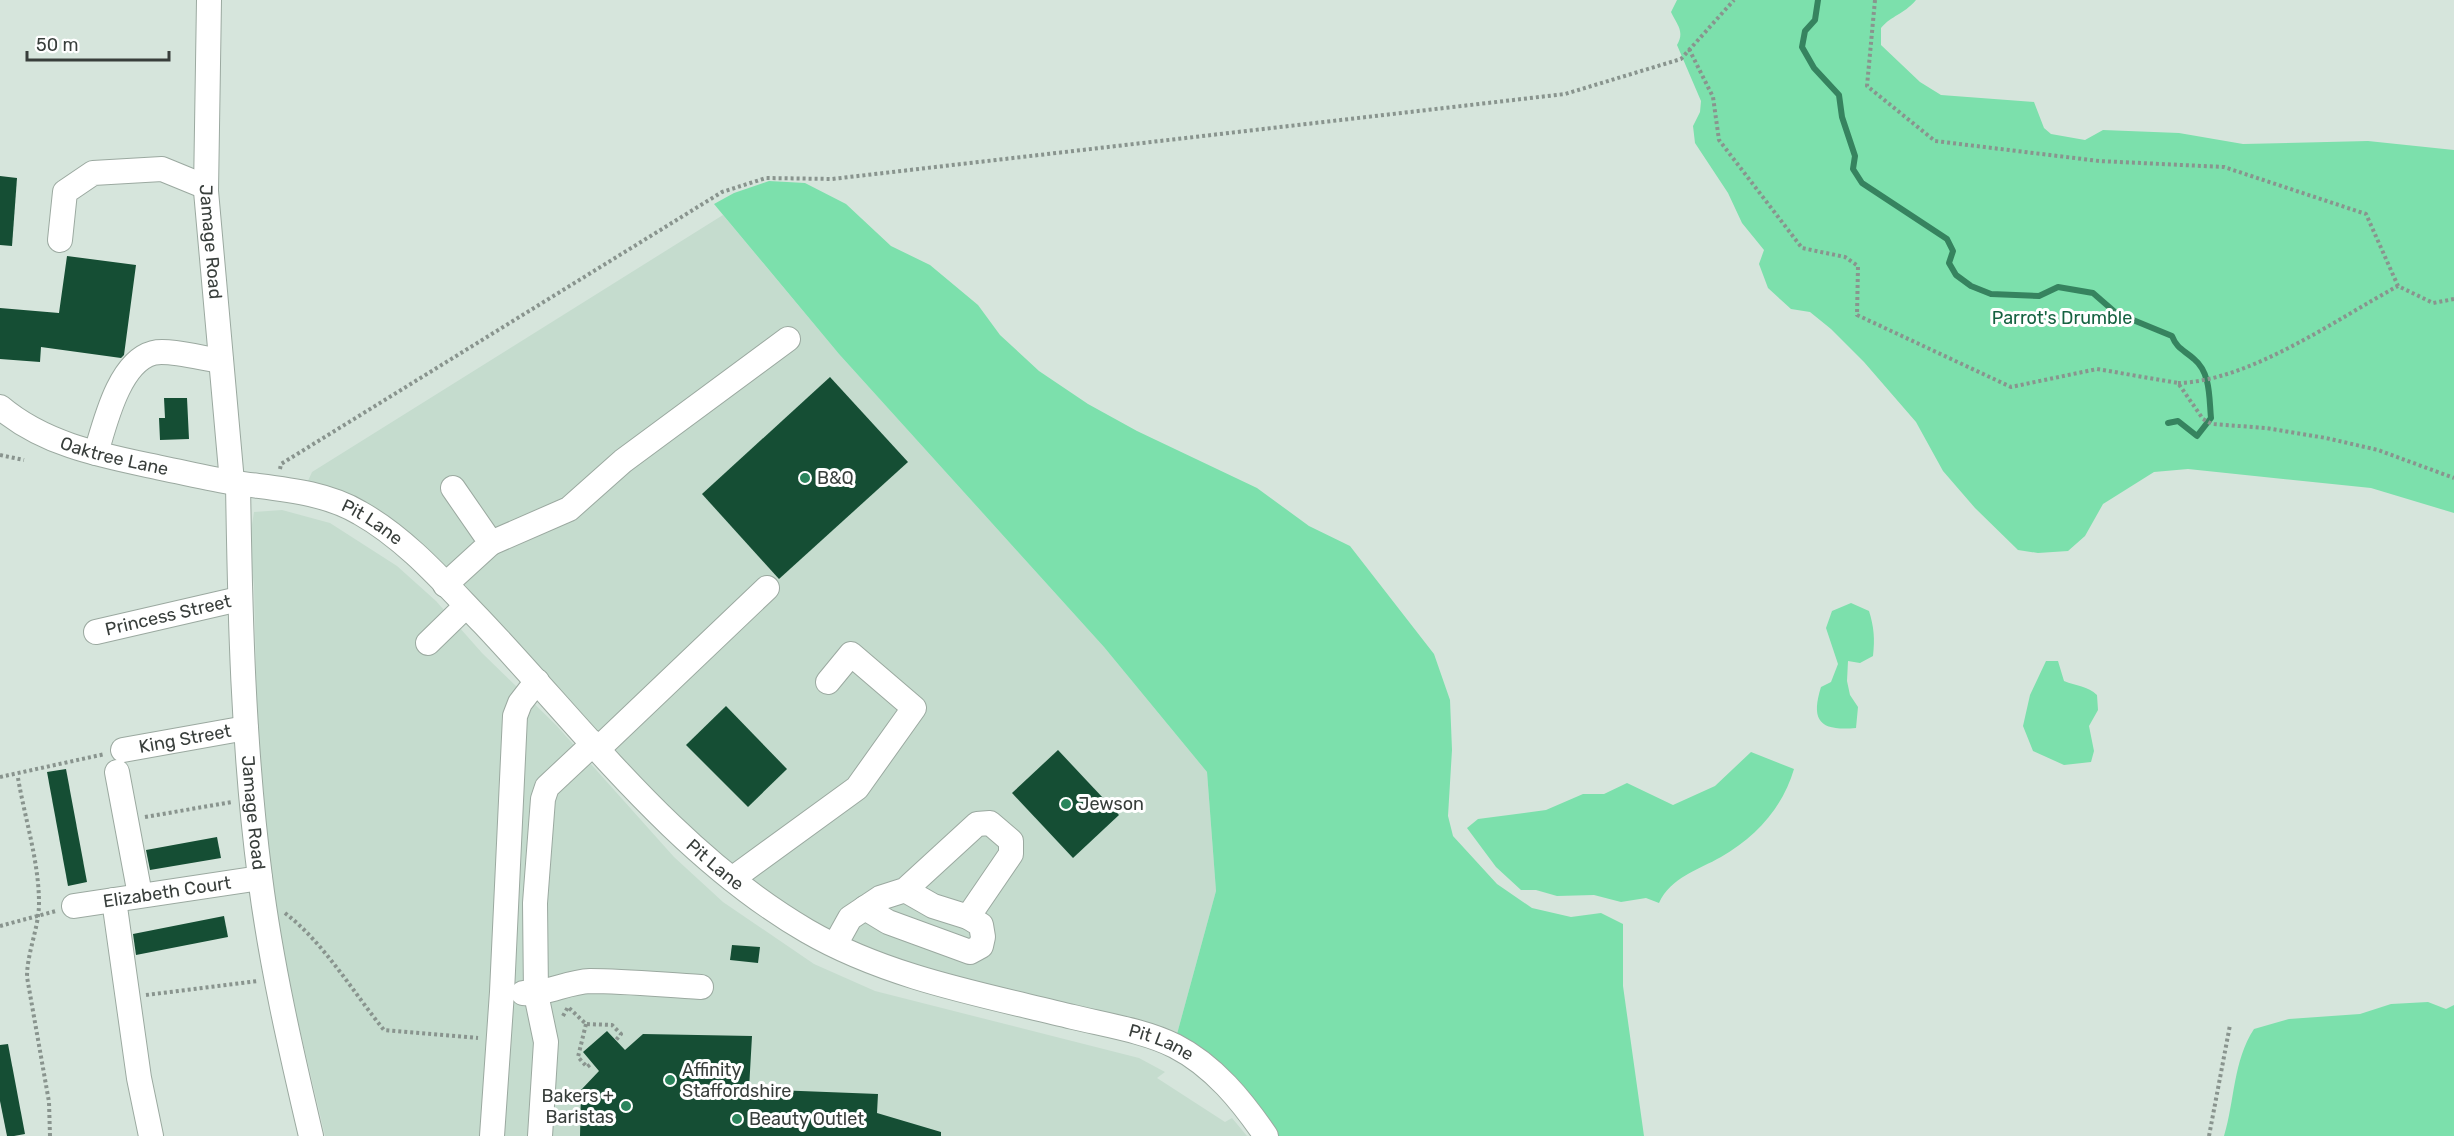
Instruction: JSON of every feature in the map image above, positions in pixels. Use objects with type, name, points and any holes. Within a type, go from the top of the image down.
[{"type":"street","name":"Jamage Road","points":[[209,0],[206,187],[221,361],[235,483],[239,599],[252,798],[262,887],[278,979],[311,1136]]},
{"type":"street","points":[[60,240],[65,192],[93,173],[162,168],[206,187]]},
{"type":"street","points":[[445,585],[491,543],[569,509],[623,461],[788,339]]},
{"type":"street","points":[[96,453],[107,416],[127,370],[135,362],[155,352],[221,361]]},
{"type":"street","name":"Oaktree Lane","points":[[0,407],[14,419],[60,443],[235,483]]},
{"type":"street","name":"Pit Lane","points":[[235,483],[277,488],[332,499],[357,510],[403,543],[466,606],[673,826],[755,898],[809,933],[879,966],[1129,1031],[1174,1045],[1229,1087],[1266,1136]]},
{"type":"street","points":[[453,488],[491,543]]},
{"type":"street","points":[[540,1136],[546,1042],[536,994],[535,903],[543,799],[547,787],[596,746],[767,588]]},
{"type":"street","name":"Princess Street","points":[[96,632],[239,599]]},
{"type":"street","points":[[428,643],[466,606]]},
{"type":"street","points":[[732,879],[856,788],[914,708],[851,654],[828,682]]},
{"type":"street","points":[[492,1136],[502,992],[515,716],[520,703],[537,681]]},
{"type":"street","name":"King Street","points":[[120,761],[246,728]]},
{"type":"street","points":[[120,761],[126,821],[140,896]]},
{"type":"street","points":[[835,945],[850,918],[880,898],[905,890],[977,824],[990,823],[1011,841],[1011,854],[968,917]]},
{"type":"street","name":"Elizabeth Court","points":[[74,906],[140,896],[262,887]]},
{"type":"street","points":[[865,908],[888,922],[970,952],[981,946],[983,937],[981,925],[968,917],[933,906],[905,890]]},
{"type":"street","points":[[114,900],[145,1117],[151,1136]]},
{"type":"street","points":[[507,900],[535,903]]},
{"type":"street","points":[[502,992],[536,994],[559,985],[589,981],[701,987]]},
{"type":"path","points":[[277,488],[281,464],[722,192],[766,178],[832,179],[1565,94],[1681,58],[1734,0]]},
{"type":"path","points":[[1875,0],[1867,86],[1935,141],[2099,161],[2224,167],[2366,214],[2398,286],[2433,303],[2454,299]]},
{"type":"path","points":[[1689,49],[1713,97],[1719,140],[1802,248],[1845,257],[1858,266],[1857,315],[2011,387],[2097,369],[2178,382],[2199,382],[2211,379],[2256,364],[2398,286]]},
{"type":"path","points":[[2178,382],[2204,419],[2212,424],[2266,428],[2326,438],[2378,450],[2454,478]]},
{"type":"path","points":[[0,455],[24,459]]},
{"type":"path","points":[[0,777],[120,761]]},
{"type":"path","points":[[18,778],[36,867],[39,915],[27,959],[27,977],[49,1102],[50,1136]]},
{"type":"path","points":[[126,821],[252,798]]},
{"type":"path","points":[[262,887],[296,921],[384,1030],[410,1034],[499,1039]]},
{"type":"path","points":[[0,926],[74,906]]},
{"type":"path","points":[[128,997],[278,979]]},
{"type":"path","points":[[543,1029],[561,1024],[568,1006],[586,1024],[612,1025],[621,1035],[616,1040]]},
{"type":"path","points":[[586,1024],[578,1057],[587,1067],[592,1063]]},
{"type":"path","points":[[2209,1136],[2230,1025]]},
{"type":"shaded area","points":[[723,215],[839,354],[1104,647],[1207,772],[1216,891],[1174,1045],[879,966],[755,898],[403,543],[303,492],[312,472]]},
{"type":"shaded area","points":[[282,510],[330,523],[397,566],[436,601],[482,653],[556,725],[674,857],[723,902],[814,964],[875,991],[1139,1058],[1165,1072],[1157,1078],[1225,1122],[1232,1118],[1247,1136],[325,1136],[290,988],[271,876],[257,718],[254,586],[249,544],[254,512]]},
{"type":"green space","name":"Parrot's Drumble","points":[[1677,0],[1916,0],[1881,28],[1881,45],[1920,82],[1941,95],[2034,102],[2044,128],[2051,134],[2085,140],[2103,130],[2179,133],[2243,144],[2368,141],[2454,150],[2454,513],[2371,488],[2188,469],[2154,472],[2103,504],[2085,536],[2068,551],[2038,553],[2018,550],[1975,508],[1943,471],[1916,422],[1864,362],[1810,312],[1791,309],[1768,288],[1759,264],[1764,250],[1742,223],[1728,193],[1695,143],[1693,126],[1700,112],[1701,101],[1677,45],[1680,32],[1671,12]]},
{"type":"green space","points":[[769,181],[805,183],[846,204],[891,246],[930,265],[978,305],[1000,335],[1039,371],[1088,404],[1137,431],[1257,488],[1309,526],[1350,546],[1434,654],[1450,700],[1452,750],[1448,816],[1453,836],[1497,884],[1532,908],[1571,917],[1601,913],[1623,924],[1623,986],[1644,1136],[1266,1136],[1174,1045],[1216,891],[1207,772],[1104,647],[839,354],[714,204],[734,193]]},
{"type":"green space","points":[[1851,603],[1869,611],[1874,644],[1873,656],[1860,663],[1848,661],[1847,681],[1850,695],[1858,707],[1856,728],[1844,729],[1827,726],[1821,722],[1817,709],[1821,687],[1831,682],[1838,664],[1826,628],[1832,611]]},
{"type":"green space","points":[[2046,661],[2058,661],[2064,681],[2086,688],[2097,695],[2098,710],[2089,726],[2094,751],[2091,762],[2064,765],[2033,751],[2023,726],[2030,695]]},
{"type":"green space","points":[[1751,752],[1794,769],[1783,796],[1766,820],[1746,840],[1721,857],[1678,880],[1664,894],[1659,903],[1646,898],[1621,902],[1594,895],[1557,896],[1536,890],[1521,890],[1496,867],[1467,828],[1478,819],[1546,810],[1583,794],[1604,794],[1627,783],[1673,805],[1715,786]]},
{"type":"green space","points":[[2428,1002],[2446,1009],[2454,1005],[2454,1136],[2224,1136],[2238,1067],[2254,1029],[2289,1019],[2360,1014],[2391,1004]]},
{"type":"building","points":[[0,176],[17,178],[12,246],[0,245]]},
{"type":"building","points":[[67,256],[136,265],[124,355],[121,358],[41,347],[40,362],[0,359],[0,308],[59,313]]},
{"type":"building","name":"B&Q","points":[[830,377],[908,462],[779,579],[702,494]]},
{"type":"building","points":[[164,398],[187,398],[189,439],[160,440],[159,418],[165,418]]},
{"type":"building","points":[[726,706],[787,769],[748,807],[686,745]]},
{"type":"building","name":"Jewson","points":[[1058,750],[1119,815],[1073,858],[1012,793]]},
{"type":"building","points":[[66,769],[87,882],[68,886],[47,772]]},
{"type":"building","points":[[217,837],[221,858],[150,870],[146,850]]},
{"type":"building","points":[[224,916],[228,937],[136,955],[133,934]]},
{"type":"building","points":[[732,945],[760,947],[758,963],[730,960]]},
{"type":"building","name":"Affinity Staffordshire","points":[[607,1031],[625,1050],[643,1034],[752,1036],[749,1089],[878,1094],[877,1113],[941,1132],[941,1136],[580,1136],[581,1090],[599,1071],[583,1052]]},
{"type":"building","points":[[8,1044],[25,1134],[14,1136],[7,1136],[0,1101],[0,1045]]},
{"type":"waterway","points":[[1818,0],[1815,20],[1805,31],[1802,47],[1814,68],[1839,95],[1842,117],[1855,156],[1853,169],[1862,183],[1947,239],[1953,251],[1949,263],[1956,275],[1971,286],[1991,294],[2039,296],[2058,287],[2093,293],[2116,313],[2172,336],[2179,347],[2204,371],[2211,418],[2197,436],[2178,421],[2168,423]]},
{"type":"place","name":"B&Q","points":[[805,478]]},
{"type":"place","name":"Jewson","points":[[1066,804]]},
{"type":"place","name":"Affinity Staffordshire","points":[[670,1080]]},
{"type":"place","name":"Bakers + Baristas","points":[[626,1106]]},
{"type":"place","name":"Beauty Outlet","points":[[737,1119]]}]
